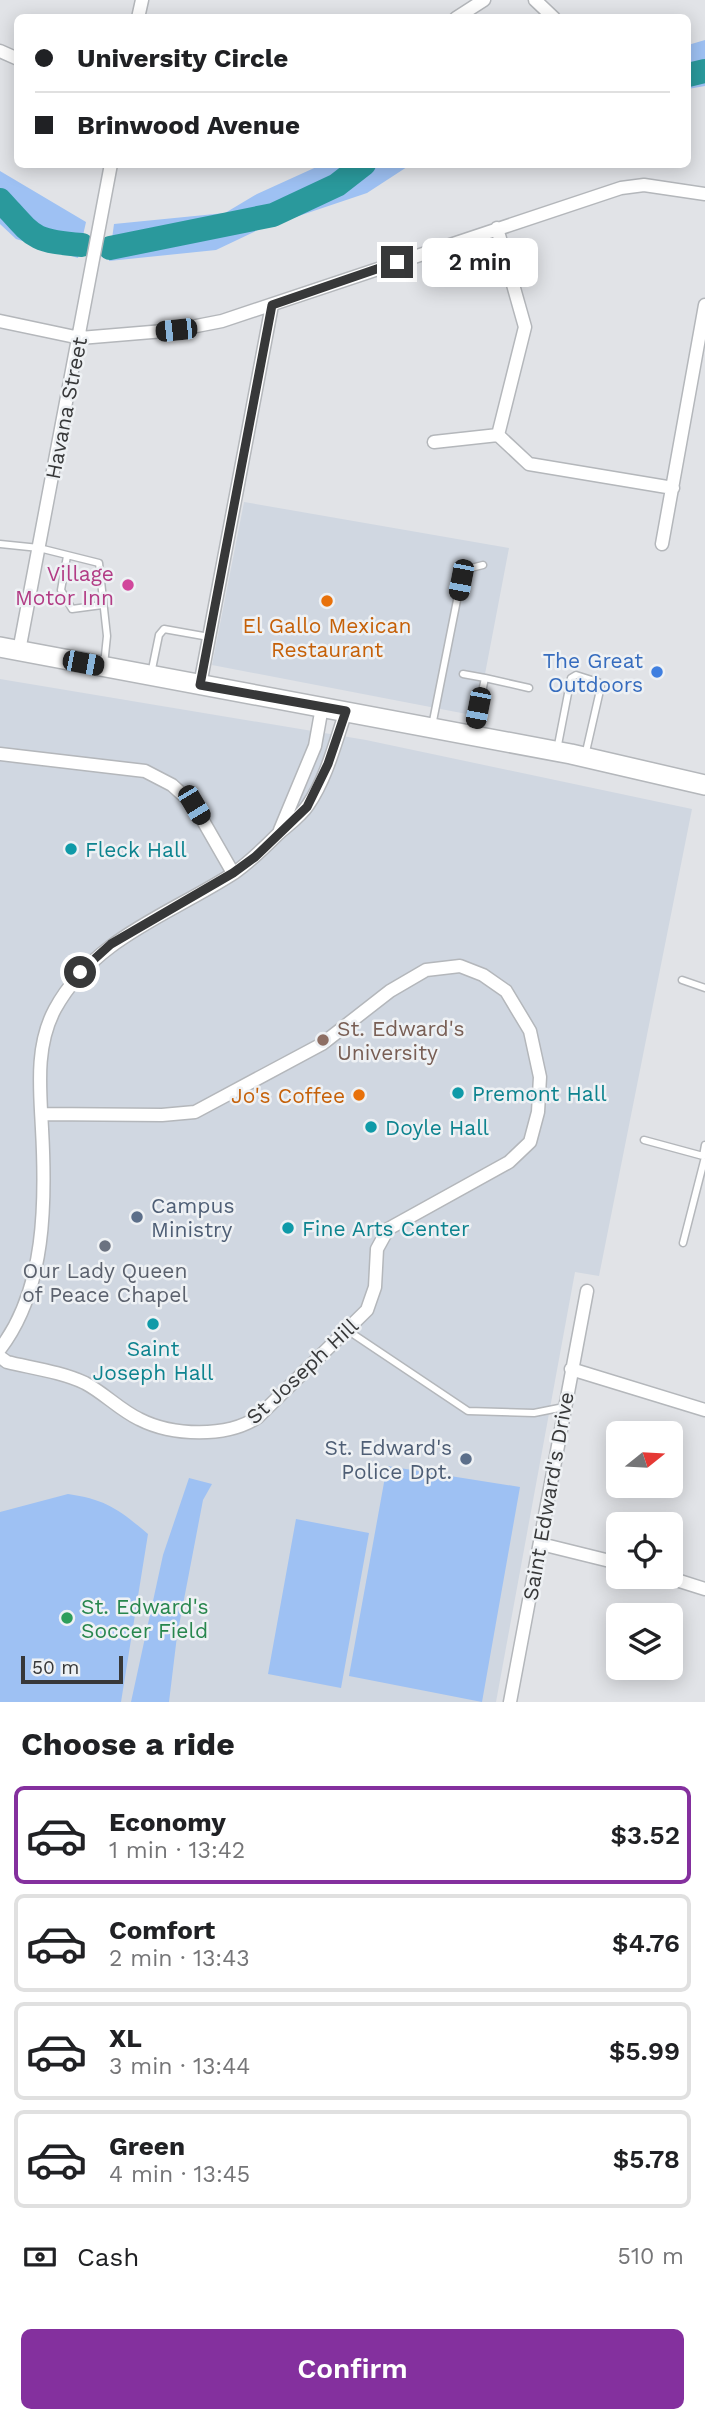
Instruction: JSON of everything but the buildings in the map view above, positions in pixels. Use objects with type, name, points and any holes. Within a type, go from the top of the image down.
[{"type":"main road","points":[[9,649],[556,752],[705,785]]},
{"type":"street","points":[[462,14],[485,0]]},
{"type":"street","points":[[535,0],[550,14]]},
{"type":"street","name":"Havana Street","points":[[9,649],[39,548],[110,168]]},
{"type":"street","points":[[0,321],[80,338],[176,330],[272,305],[621,188],[644,186],[705,194]]},
{"type":"street","points":[[497,228],[525,327],[498,435]]},
{"type":"street","points":[[200,685],[272,305]]},
{"type":"street","points":[[662,544],[705,305]]},
{"type":"street","points":[[434,442],[498,435],[529,464],[673,488]]},
{"type":"street","points":[[279,833],[315,746],[322,707]]},
{"type":"street","points":[[0,1349],[32,1288],[45,1177],[39,1083],[41,1052],[53,1013],[70,983],[111,944],[233,873],[307,807],[316,791],[346,711]]},
{"type":"street","points":[[0,754],[145,771],[172,785],[194,805],[233,873]]},
{"type":"street","name":"St Joseph Hill","points":[[0,1357],[7,1362],[84,1382],[138,1419],[163,1428],[223,1432],[244,1427],[258,1417],[367,1310],[376,1287],[377,1249],[388,1229],[509,1162],[530,1142],[538,1112],[540,1077],[530,1031],[506,991],[483,975],[460,965],[426,970],[390,991],[322,1044],[195,1112],[162,1115],[42,1114]]},
{"type":"street","name":"Saint Edward's Drive","points":[[510,1702],[587,1291]]},
{"type":"street","points":[[571,1368],[705,1410]]},
{"type":"street","points":[[541,1544],[606,1560]]},
{"type":"street","points":[[683,1582],[705,1589]]},
{"type":"lane","points":[[0,544],[39,548],[99,563],[107,636],[104,667]]},
{"type":"lane","points":[[67,555],[61,590],[72,609],[102,605]]},
{"type":"lane","points":[[431,728],[461,580],[467,569],[483,565]]},
{"type":"lane","points":[[150,676],[161,631],[169,629],[209,637]]},
{"type":"lane","points":[[463,674],[529,688]]},
{"type":"lane","points":[[556,752],[572,678],[576,675],[598,682],[601,687],[585,758]]},
{"type":"lane","points":[[472,736],[485,678]]},
{"type":"lane","points":[[682,980],[705,988]]},
{"type":"lane","points":[[644,1140],[704,1156]]},
{"type":"lane","points":[[683,1243],[705,1145]]},
{"type":"lane","points":[[347,1330],[468,1411],[534,1413],[564,1407]]},
{"type":"shaded area","points":[[705,40],[705,86],[691,88],[691,44]]},
{"type":"shaded area","points":[[314,168],[405,168],[367,193],[260,229],[216,250],[109,261],[114,224],[225,213],[257,194]]},
{"type":"shaded area","points":[[0,171],[86,222],[78,258],[16,239],[0,224]]},
{"type":"shaded area","points":[[244,502],[509,548],[477,716],[212,665]]},
{"type":"shaded area","name":"St. Edward's University","points":[[0,679],[366,740],[692,809],[599,1276],[575,1272],[496,1702],[0,1702]]},
{"type":"shaded area","points":[[387,1466],[520,1487],[482,1702],[349,1676]]},
{"type":"shaded area","points":[[189,1478],[212,1484],[203,1500],[177,1636],[169,1702],[131,1702],[163,1555]]},
{"type":"shaded area","name":"St. Edward's Soccer Field","points":[[68,1494],[92,1499],[111,1507],[148,1534],[121,1702],[0,1702],[0,1512]]},
{"type":"shaded area","points":[[296,1519],[369,1533],[341,1688],[268,1674]]},
{"type":"waterway","points":[[691,74],[705,71]]},
{"type":"waterway","points":[[110,248],[273,215],[337,185],[359,168]]},
{"type":"waterway","points":[[0,200],[35,235],[52,241],[82,245]]},
{"type":"place","name":"Village Motor Inn","points":[[128,585]]},
{"type":"place","name":"El Gallo Mexican Restaurant","points":[[327,601]]},
{"type":"place","name":"The Great Outdoors","points":[[657,672]]},
{"type":"place","name":"Fleck Hall","points":[[71,849]]},
{"type":"place","name":"St. Edward's University","points":[[323,1040]]},
{"type":"place","name":"Premont Hall","points":[[458,1093]]},
{"type":"place","name":"Jo's Coffee","points":[[359,1095]]},
{"type":"place","name":"Doyle Hall","points":[[371,1127]]},
{"type":"place","name":"Campus Ministry","points":[[137,1217]]},
{"type":"place","name":"Fine Arts Center","points":[[288,1228]]},
{"type":"place","name":"Our Lady Queen of Peace Chapel","points":[[105,1246]]},
{"type":"place","name":"Saint Joseph Hall","points":[[153,1324]]},
{"type":"place","name":"St. Edward's Police Dpt.","points":[[466,1459]]},
{"type":"place","name":"St. Edward's Soccer Field","points":[[67,1618]]},
{"type":"route","points":[[80,972],[111,944],[233,873],[255,857],[307,807],[316,791],[346,711],[200,685],[272,305],[397,262]]}]
